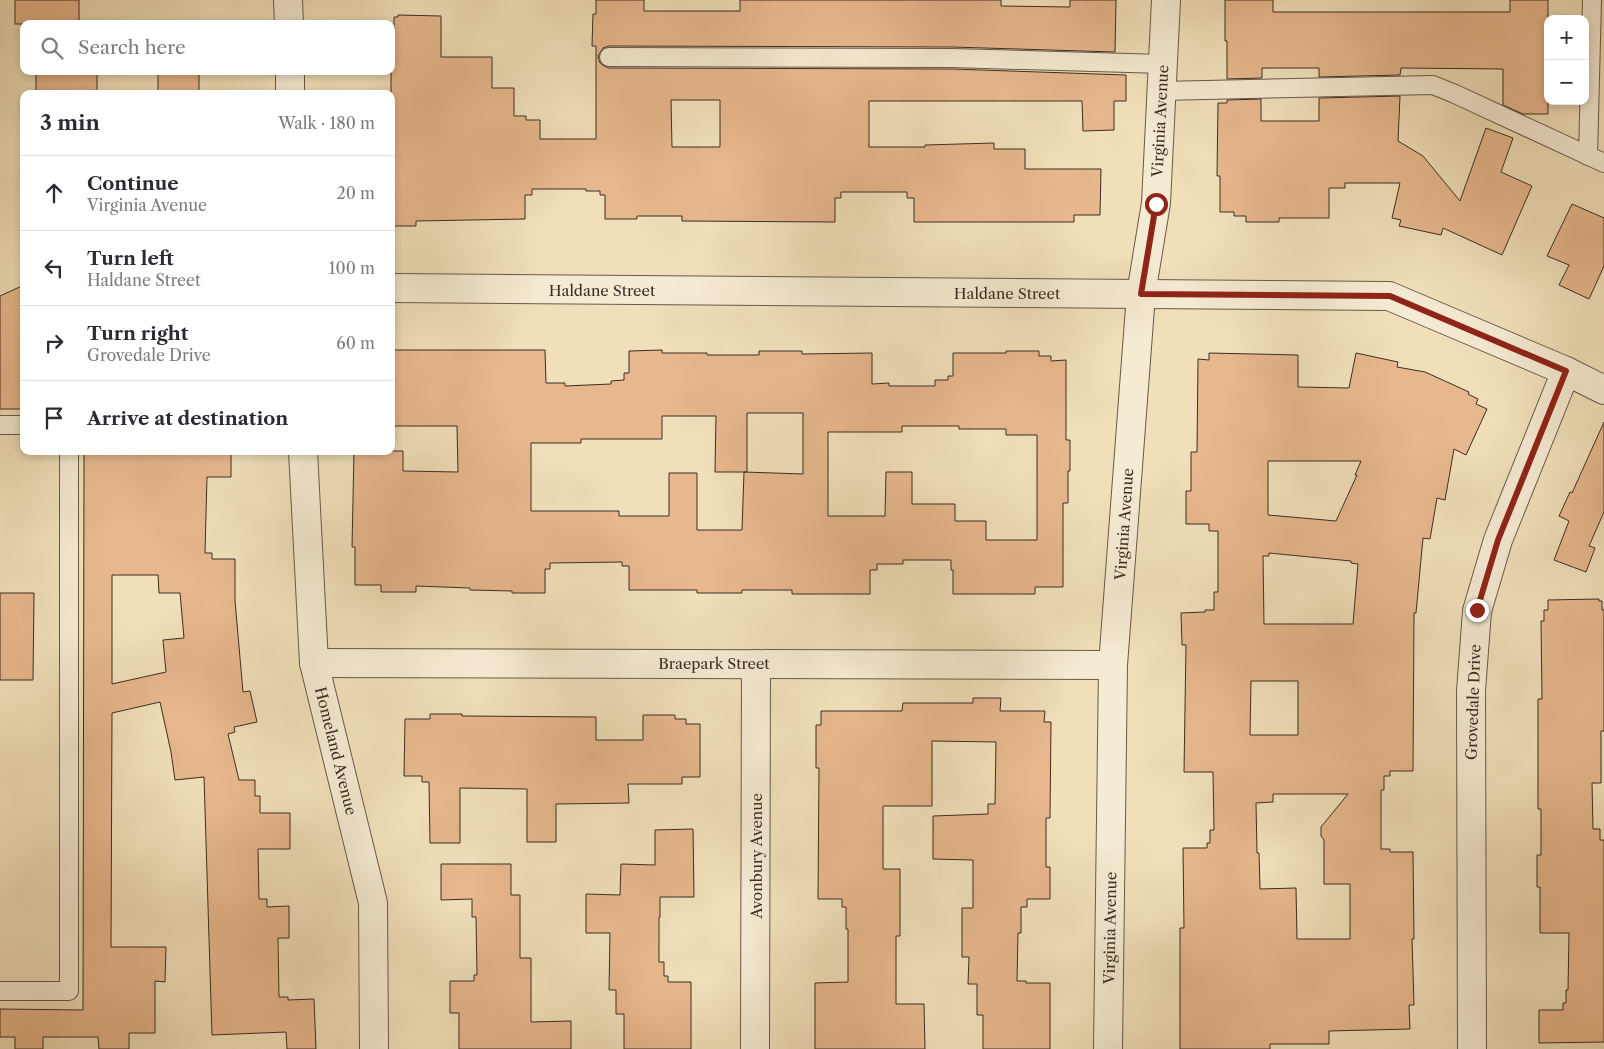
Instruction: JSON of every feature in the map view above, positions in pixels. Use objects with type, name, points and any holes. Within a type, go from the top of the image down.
[{"type":"street","points":[[288,0],[289,20]]},
{"type":"street","name":"Virginia Avenue","points":[[1108,1049],[1113,664],[1141,294],[1156,204],[1166,0]]},
{"type":"street","points":[[290,75],[290,90]]},
{"type":"street","name":"Haldane Street","points":[[395,288],[1390,296],[1566,371],[1604,390]]},
{"type":"street","name":"Grovedale Drive","points":[[1472,1049],[1471,691],[1477,610],[1498,540],[1566,371]]},
{"type":"street","name":"Homeland Avenue","points":[[303,455],[314,663],[374,903],[374,1049]]},
{"type":"street","name":"Braepark Street","points":[[314,663],[1113,664]]},
{"type":"street","name":"Avonbury Avenue","points":[[756,664],[756,1049]]},
{"type":"lane","points":[[1161,91],[1433,85],[1596,160],[1592,0]]},
{"type":"lane","points":[[609,57],[952,58],[1163,64]]},
{"type":"lane","points":[[0,425],[20,425]]},
{"type":"lane","points":[[0,991],[69,990],[69,455]]},
{"type":"building","points":[[15,0],[79,0],[79,20],[20,20],[20,24],[15,24]]},
{"type":"building","points":[[596,0],[644,0],[644,11],[740,11],[740,0],[1001,0],[1001,6],[1070,7],[1070,0],[1116,0],[1115,52],[952,47],[609,46],[603,48],[598,56],[600,63],[609,68],[952,69],[1126,75],[1126,101],[1114,101],[1114,130],[1083,131],[1082,101],[869,101],[869,147],[925,147],[925,145],[994,143],[994,149],[1025,149],[1025,169],[1101,169],[1100,215],[1074,215],[1074,222],[914,222],[914,198],[907,198],[907,192],[841,192],[841,198],[835,198],[835,222],[682,221],[682,216],[637,216],[637,219],[605,219],[605,195],[600,195],[600,191],[586,191],[586,189],[532,189],[532,195],[525,195],[525,219],[416,221],[416,226],[395,226],[395,90],[391,90],[391,75],[395,75],[394,17],[398,17],[398,15],[441,16],[441,57],[492,57],[492,88],[514,88],[514,116],[526,116],[526,120],[540,120],[540,139],[596,139],[596,46],[592,46],[593,14],[596,14]],"holes":[[[671,100],[720,100],[720,147],[672,147]]]},
{"type":"building","points":[[1225,0],[1273,0],[1273,12],[1510,12],[1510,0],[1548,0],[1548,15],[1544,15],[1544,105],[1548,105],[1548,114],[1523,114],[1503,105],[1503,69],[1401,68],[1400,75],[1319,77],[1319,68],[1262,68],[1262,78],[1227,79],[1227,41],[1225,41]]},
{"type":"building","points":[[36,75],[97,75],[97,90],[36,90]]},
{"type":"building","points":[[158,75],[199,75],[199,90],[158,90]]},
{"type":"building","points":[[1400,96],[1398,141],[1423,156],[1460,201],[1486,128],[1513,138],[1501,172],[1532,186],[1502,255],[1443,228],[1441,235],[1399,226],[1401,220],[1392,218],[1400,183],[1345,183],[1345,188],[1329,188],[1329,218],[1279,218],[1279,222],[1246,222],[1246,216],[1234,216],[1234,212],[1220,212],[1220,176],[1217,176],[1218,103],[1227,103],[1227,100],[1261,99],[1261,121],[1319,121],[1319,98]]},
{"type":"building","points":[[1572,204],[1604,218],[1604,266],[1589,299],[1559,285],[1569,265],[1547,256]]},
{"type":"building","points":[[20,287],[20,409],[0,409],[0,296]]},
{"type":"building","points":[[395,350],[545,350],[546,383],[565,383],[565,386],[611,384],[611,381],[624,380],[624,373],[629,373],[629,351],[662,350],[662,353],[707,353],[707,355],[759,355],[759,351],[802,351],[802,354],[872,353],[872,384],[889,383],[889,386],[935,386],[935,380],[948,380],[948,376],[953,376],[953,353],[1039,351],[1039,356],[1051,356],[1051,361],[1066,360],[1066,440],[1070,440],[1070,471],[1068,471],[1068,503],[1063,503],[1063,587],[1035,587],[1035,594],[953,594],[951,560],[903,560],[903,564],[877,564],[877,570],[870,570],[870,594],[792,594],[792,590],[742,590],[742,593],[697,593],[697,590],[629,590],[629,566],[622,566],[622,562],[550,563],[550,569],[545,569],[545,593],[512,593],[512,591],[416,586],[416,592],[381,592],[381,585],[355,585],[355,547],[352,547],[354,455],[395,455],[395,451],[403,451],[403,471],[458,472],[457,426],[395,426]],"holes":[[[747,413],[803,413],[803,474],[744,472],[747,472]],[[662,416],[716,416],[715,472],[744,472],[742,530],[697,530],[697,473],[669,473],[669,516],[619,516],[619,511],[531,511],[531,443],[581,443],[581,439],[662,439]],[[902,426],[959,426],[959,429],[1006,429],[1006,435],[1037,435],[1037,540],[986,540],[986,521],[955,521],[955,504],[912,504],[912,472],[886,472],[885,516],[828,516],[828,432],[902,432]]]},
{"type":"building","points":[[1209,353],[1298,355],[1298,387],[1349,388],[1356,353],[1398,362],[1397,367],[1425,372],[1469,392],[1468,394],[1478,399],[1476,404],[1487,409],[1466,455],[1454,449],[1445,500],[1437,498],[1430,539],[1423,538],[1416,613],[1414,613],[1413,771],[1390,771],[1390,776],[1384,776],[1384,790],[1381,790],[1381,849],[1390,849],[1390,852],[1413,852],[1414,939],[1412,939],[1414,1005],[1409,1005],[1410,1029],[1329,1031],[1329,1044],[1270,1044],[1270,1049],[1180,1049],[1180,928],[1184,928],[1183,848],[1207,848],[1207,843],[1210,843],[1210,830],[1214,830],[1213,772],[1184,772],[1186,645],[1182,645],[1181,613],[1214,610],[1214,592],[1218,592],[1218,531],[1209,531],[1209,524],[1186,524],[1186,491],[1191,491],[1191,452],[1197,452],[1198,359],[1209,360]],"holes":[[[1268,461],[1361,461],[1355,475],[1357,475],[1336,521],[1268,515]],[[1269,553],[1351,561],[1351,563],[1358,564],[1353,624],[1264,624],[1263,556],[1269,556]],[[1251,681],[1298,681],[1298,735],[1250,735]],[[1273,794],[1348,794],[1321,827],[1321,836],[1324,840],[1324,884],[1350,884],[1350,939],[1297,939],[1296,888],[1260,889],[1256,803],[1273,802]]]},
{"type":"building","points":[[1604,422],[1604,512],[1589,546],[1595,548],[1586,572],[1554,560],[1569,521],[1559,516],[1570,492],[1572,493]]},
{"type":"building","points":[[84,455],[231,455],[231,477],[207,477],[205,553],[212,553],[212,559],[235,559],[235,601],[243,692],[250,691],[257,722],[234,727],[235,732],[228,734],[239,780],[255,780],[255,796],[260,796],[260,813],[290,813],[290,849],[258,849],[259,899],[267,899],[267,907],[289,906],[289,938],[278,938],[279,997],[288,997],[288,1000],[314,999],[316,1049],[287,1049],[286,1032],[212,1035],[204,777],[175,780],[160,702],[112,713],[111,947],[166,947],[165,982],[155,981],[155,1033],[129,1033],[129,1049],[99,1049],[98,1037],[43,1037],[43,1049],[15,1049],[15,1037],[0,1037],[0,1009],[83,1010]],"holes":[[[112,575],[158,575],[159,593],[180,593],[184,638],[163,640],[166,672],[112,684]]]},
{"type":"building","points":[[0,593],[34,593],[33,680],[0,680]]},
{"type":"building","points":[[1599,599],[1599,601],[1602,601],[1602,610],[1604,610],[1604,731],[1601,731],[1601,783],[1592,783],[1593,829],[1600,829],[1600,840],[1604,840],[1604,1042],[1539,1043],[1539,1010],[1563,1010],[1563,1003],[1566,1003],[1569,933],[1540,933],[1540,887],[1537,887],[1537,855],[1541,855],[1541,809],[1538,809],[1538,699],[1542,699],[1541,621],[1544,621],[1544,610],[1548,610],[1548,600]]},
{"type":"building","points":[[973,698],[1001,698],[1000,711],[1045,711],[1044,722],[1051,722],[1050,818],[1046,818],[1046,867],[1050,867],[1050,899],[1027,899],[1027,907],[1021,907],[1021,933],[1018,933],[1017,981],[1050,983],[1050,1049],[983,1049],[983,1015],[977,1015],[977,984],[968,984],[969,957],[962,957],[962,908],[973,908],[973,860],[933,859],[933,816],[988,814],[988,804],[995,804],[996,742],[932,741],[932,806],[883,806],[883,869],[900,869],[900,936],[896,936],[896,1004],[924,1004],[925,1049],[815,1049],[815,983],[848,982],[846,907],[842,907],[842,899],[818,899],[819,768],[816,768],[816,725],[821,725],[821,711],[902,711],[903,703],[973,703]]},
{"type":"building","points":[[430,714],[596,717],[596,740],[643,740],[643,715],[675,715],[675,719],[686,719],[686,724],[700,724],[700,777],[682,777],[682,784],[628,784],[629,803],[556,804],[556,842],[527,842],[527,789],[460,788],[460,843],[430,843],[429,782],[422,782],[422,776],[404,776],[405,719],[430,719]]},
{"type":"building","points":[[693,829],[694,897],[660,897],[659,917],[659,962],[664,962],[664,976],[668,976],[668,982],[691,982],[691,1049],[624,1049],[624,1014],[616,1014],[616,990],[609,990],[610,933],[586,933],[586,894],[620,895],[621,864],[655,865],[655,830]]},
{"type":"building","points":[[441,864],[511,864],[511,895],[520,895],[520,958],[531,958],[531,1022],[571,1021],[571,1049],[459,1049],[459,1013],[450,1013],[450,981],[474,981],[474,975],[477,975],[476,917],[472,917],[472,899],[441,900]]},
{"type":"route","points":[[1156,204],[1141,294],[1390,296],[1566,371],[1498,540],[1477,610]]}]
